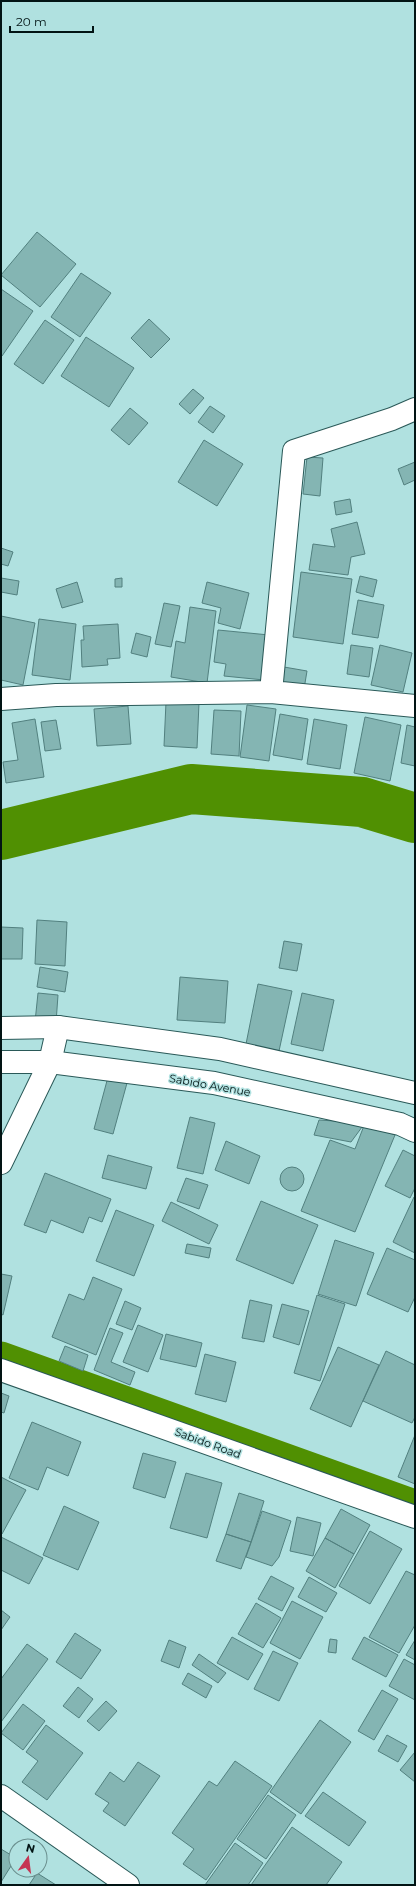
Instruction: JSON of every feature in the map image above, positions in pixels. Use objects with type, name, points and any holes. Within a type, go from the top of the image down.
[{"type":"street","points":[[271,692],[294,451],[415,410]]},
{"type":"street","points":[[1,699],[56,695],[271,692],[415,706]]},
{"type":"street","points":[[1,1163],[50,1062],[58,1027]]},
{"type":"street","points":[[1,1028],[58,1027],[220,1049],[413,1092],[407,1128]]},
{"type":"street","points":[[214,1083],[220,1049]]},
{"type":"street","name":"Sabido Avenue","points":[[1,1062],[50,1062],[214,1083],[407,1128]]},
{"type":"street","name":"Sabido Road","points":[[1,1370],[415,1517]]},
{"type":"street","points":[[1,1796],[128,1885]]},
{"type":"building","points":[[37,232],[76,264],[40,307],[1,275]]},
{"type":"building","points":[[81,273],[111,293],[80,337],[51,317]]},
{"type":"building","points":[[1,289],[33,311],[2,356],[1,355]]},
{"type":"building","points":[[149,319],[170,339],[151,358],[131,338]]},
{"type":"building","points":[[45,320],[74,340],[43,384],[14,364]]},
{"type":"building","points":[[86,337],[134,368],[109,407],[61,376]]},
{"type":"building","points":[[193,389],[204,398],[190,414],[179,404]]},
{"type":"building","points":[[210,406],[225,416],[213,433],[198,422]]},
{"type":"building","points":[[130,408],[148,423],[129,445],[111,430]]},
{"type":"building","points":[[204,440],[243,464],[217,506],[178,482]]},
{"type":"building","points":[[307,457],[323,458],[320,496],[303,494]]},
{"type":"building","points":[[415,462],[415,480],[404,485],[398,469]]},
{"type":"building","points":[[350,499],[352,512],[336,515],[334,502]]},
{"type":"building","points":[[357,522],[365,554],[351,557],[348,575],[309,570],[313,544],[335,547],[331,529]]},
{"type":"building","points":[[1,548],[13,552],[8,566],[1,564]]},
{"type":"building","points":[[301,572],[352,579],[343,644],[293,637]]},
{"type":"building","points":[[360,576],[377,580],[373,597],[356,592]]},
{"type":"building","points":[[1,578],[19,581],[17,595],[1,592]]},
{"type":"building","points":[[122,578],[122,587],[115,587],[115,579]]},
{"type":"building","points":[[77,582],[83,602],[62,608],[56,589]]},
{"type":"building","points":[[207,582],[249,593],[240,629],[218,623],[221,608],[202,603]]},
{"type":"building","points":[[358,600],[384,605],[378,638],[352,634]]},
{"type":"building","points":[[164,603],[180,606],[171,647],[155,644]]},
{"type":"building","points":[[190,607],[216,611],[207,683],[171,677],[176,641],[185,643]]},
{"type":"building","points":[[1,616],[35,623],[23,685],[1,680]]},
{"type":"building","points":[[39,619],[76,624],[70,680],[32,675]]},
{"type":"building","points":[[118,624],[120,658],[107,659],[108,665],[82,667],[81,640],[84,640],[83,626]]},
{"type":"building","points":[[218,630],[269,635],[264,680],[224,676],[226,664],[214,662]]},
{"type":"building","points":[[136,633],[151,637],[147,657],[131,653]]},
{"type":"building","points":[[351,645],[373,648],[369,677],[347,674]]},
{"type":"building","points":[[380,645],[412,653],[403,692],[371,685]]},
{"type":"building","points":[[284,667],[307,671],[304,689],[281,685]]},
{"type":"building","points":[[166,702],[199,703],[197,748],[164,746]]},
{"type":"building","points":[[247,705],[276,709],[269,761],[240,757]]},
{"type":"building","points":[[128,706],[131,744],[97,746],[94,709]]},
{"type":"building","points":[[214,710],[241,711],[239,756],[211,754]]},
{"type":"building","points":[[280,714],[308,719],[302,760],[273,755]]},
{"type":"building","points":[[365,717],[401,725],[390,781],[354,773]]},
{"type":"building","points":[[35,719],[44,777],[6,783],[3,762],[18,760],[12,723]]},
{"type":"building","points":[[314,719],[347,725],[340,769],[307,764]]},
{"type":"building","points":[[56,720],[61,749],[45,751],[41,722]]},
{"type":"building","points":[[407,725],[415,727],[415,766],[401,763]]},
{"type":"building","points":[[37,920],[67,922],[65,966],[35,964]]},
{"type":"building","points":[[1,927],[23,928],[22,959],[1,959]]},
{"type":"building","points":[[284,941],[302,944],[297,971],[279,968]]},
{"type":"building","points":[[40,967],[68,972],[65,992],[37,987]]},
{"type":"building","points":[[180,977],[228,981],[225,1023],[177,1020]]},
{"type":"building","points":[[258,984],[292,991],[279,1051],[246,1044]]},
{"type":"building","points":[[38,993],[58,995],[56,1023],[35,1022]]},
{"type":"building","points":[[302,993],[334,1000],[323,1051],[291,1044]]},
{"type":"building","points":[[108,1077],[127,1083],[113,1134],[94,1129]]},
{"type":"building","points":[[190,1117],[215,1123],[203,1174],[177,1168]]},
{"type":"building","points":[[319,1120],[365,1123],[351,1142],[314,1135]]},
{"type":"building","points":[[365,1123],[395,1135],[355,1232],[301,1211],[330,1140],[355,1149]]},
{"type":"building","points":[[226,1141],[260,1156],[249,1184],[215,1170]]},
{"type":"building","points":[[403,1150],[415,1156],[415,1188],[410,1198],[385,1186]]},
{"type":"building","points":[[108,1155],[152,1167],[146,1189],[102,1178]]},
{"type":"building","points":[[292,1167],[297,1168],[303,1174],[303,1184],[297,1190],[292,1191],[287,1190],[281,1184],[280,1179],[281,1174],[287,1168]]},
{"type":"building","points":[[45,1173],[111,1199],[102,1222],[89,1217],[83,1233],[51,1220],[46,1233],[24,1225]]},
{"type":"building","points":[[186,1178],[208,1185],[199,1209],[177,1201]]},
{"type":"building","points":[[414,1197],[415,1198],[415,1253],[393,1242]]},
{"type":"building","points":[[261,1201],[318,1225],[293,1284],[236,1260]]},
{"type":"building","points":[[171,1202],[218,1225],[209,1244],[162,1221]]},
{"type":"building","points":[[116,1210],[154,1225],[134,1276],[96,1261]]},
{"type":"building","points":[[335,1240],[374,1253],[356,1306],[318,1294]]},
{"type":"building","points":[[187,1244],[211,1248],[209,1258],[185,1253]]},
{"type":"building","points":[[387,1248],[415,1260],[415,1297],[408,1312],[367,1294]]},
{"type":"building","points":[[1,1274],[12,1276],[3,1315],[1,1314]]},
{"type":"building","points":[[93,1277],[122,1289],[96,1355],[52,1337],[69,1294],[84,1300]]},
{"type":"building","points":[[317,1295],[345,1304],[320,1381],[294,1373]]},
{"type":"building","points":[[250,1300],[272,1305],[264,1342],[242,1338]]},
{"type":"building","points":[[125,1301],[141,1308],[132,1330],[116,1324]]},
{"type":"building","points":[[282,1304],[309,1311],[299,1345],[273,1337]]},
{"type":"building","points":[[138,1325],[163,1335],[148,1372],[123,1362]]},
{"type":"building","points":[[110,1328],[123,1333],[111,1362],[135,1372],[130,1385],[94,1370]]},
{"type":"building","points":[[166,1334],[202,1343],[196,1367],[160,1359]]},
{"type":"building","points":[[65,1346],[88,1355],[83,1371],[59,1361]]},
{"type":"building","points":[[338,1347],[379,1365],[351,1427],[310,1409]]},
{"type":"building","points":[[386,1351],[415,1365],[415,1417],[412,1423],[363,1401]]},
{"type":"building","points":[[205,1354],[236,1362],[226,1402],[195,1394]]},
{"type":"building","points":[[1,1393],[9,1396],[4,1413],[1,1412]]},
{"type":"building","points":[[32,1422],[81,1442],[68,1476],[47,1467],[38,1490],[9,1478]]},
{"type":"building","points":[[415,1435],[415,1484],[398,1477]]},
{"type":"building","points":[[143,1453],[176,1462],[165,1498],[133,1488]]},
{"type":"building","points":[[186,1473],[222,1483],[207,1538],[170,1528]]},
{"type":"building","points":[[1,1477],[26,1490],[2,1534],[1,1534]]},
{"type":"building","points":[[239,1493],[264,1501],[251,1542],[226,1534]]},
{"type":"building","points":[[64,1506],[99,1522],[78,1570],[43,1555]]},
{"type":"building","points":[[341,1509],[370,1525],[354,1554],[325,1538]]},
{"type":"building","points":[[262,1511],[291,1521],[279,1557],[272,1566],[246,1557]]},
{"type":"building","points":[[297,1517],[321,1523],[313,1556],[290,1551]]},
{"type":"building","points":[[370,1531],[402,1549],[370,1604],[339,1586]]},
{"type":"building","points":[[226,1534],[251,1542],[241,1569],[216,1561]]},
{"type":"building","points":[[1,1537],[43,1558],[29,1584],[1,1570]]},
{"type":"building","points":[[325,1538],[354,1554],[335,1588],[306,1571]]},
{"type":"building","points":[[406,1571],[415,1575],[415,1625],[399,1653],[369,1637]]},
{"type":"building","points":[[271,1576],[294,1588],[282,1611],[258,1599]]},
{"type":"building","points":[[309,1577],[337,1593],[326,1612],[298,1597]]},
{"type":"building","points":[[292,1601],[323,1617],[300,1659],[270,1643]]},
{"type":"building","points":[[256,1603],[281,1618],[263,1648],[238,1634]]},
{"type":"building","points":[[1,1610],[10,1617],[1,1630]]},
{"type":"building","points":[[75,1633],[101,1650],[81,1679],[56,1662]]},
{"type":"building","points":[[232,1637],[263,1654],[248,1680],[217,1663]]},
{"type":"building","points":[[364,1637],[398,1655],[386,1677],[352,1659]]},
{"type":"building","points":[[330,1639],[337,1640],[336,1653],[328,1652]]},
{"type":"building","points":[[169,1640],[186,1647],[179,1668],[161,1661]]},
{"type":"building","points":[[415,1640],[415,1660],[406,1655]]},
{"type":"building","points":[[27,1644],[48,1659],[1,1722],[1,1679]]},
{"type":"building","points":[[273,1651],[298,1663],[279,1701],[254,1689]]},
{"type":"building","points":[[199,1654],[226,1673],[218,1683],[192,1665]]},
{"type":"building","points":[[404,1659],[415,1665],[415,1700],[389,1686]]},
{"type":"building","points":[[188,1673],[212,1686],[206,1698],[182,1684]]},
{"type":"building","points":[[78,1687],[93,1699],[79,1718],[63,1706]]},
{"type":"building","points":[[382,1690],[398,1699],[374,1740],[358,1731]]},
{"type":"building","points":[[106,1701],[117,1711],[99,1731],[87,1721]]},
{"type":"building","points":[[23,1704],[45,1721],[23,1750],[1,1733]]},
{"type":"building","points":[[320,1720],[351,1742],[301,1814],[270,1792]]},
{"type":"building","points":[[46,1725],[83,1753],[47,1800],[22,1782],[38,1761],[26,1752]]},
{"type":"building","points":[[387,1735],[407,1746],[398,1762],[378,1751]]},
{"type":"building","points":[[415,1752],[415,1782],[400,1770]]},
{"type":"building","points":[[235,1761],[272,1786],[206,1880],[183,1864],[194,1849],[172,1833],[209,1781],[217,1786]]},
{"type":"building","points":[[138,1762],[160,1776],[125,1826],[103,1811],[109,1803],[95,1794],[110,1772],[124,1782]]},
{"type":"building","points":[[323,1792],[366,1822],[349,1846],[305,1816]]},
{"type":"building","points":[[268,1795],[296,1815],[266,1859],[237,1839]]},
{"type":"building","points":[[292,1827],[342,1862],[326,1885],[251,1885]]},
{"type":"building","points":[[235,1843],[263,1863],[248,1885],[205,1885]]},
{"type":"building","points":[[1,1849],[8,1853],[8,1871],[1,1882]]},
{"type":"building","points":[[34,1878],[45,1878],[56,1885],[29,1885]]},
{"type":"waterway","points":[[1,835],[191,789],[362,802],[415,818]]},
{"type":"waterway","points":[[1,1356],[415,1504]]}]
